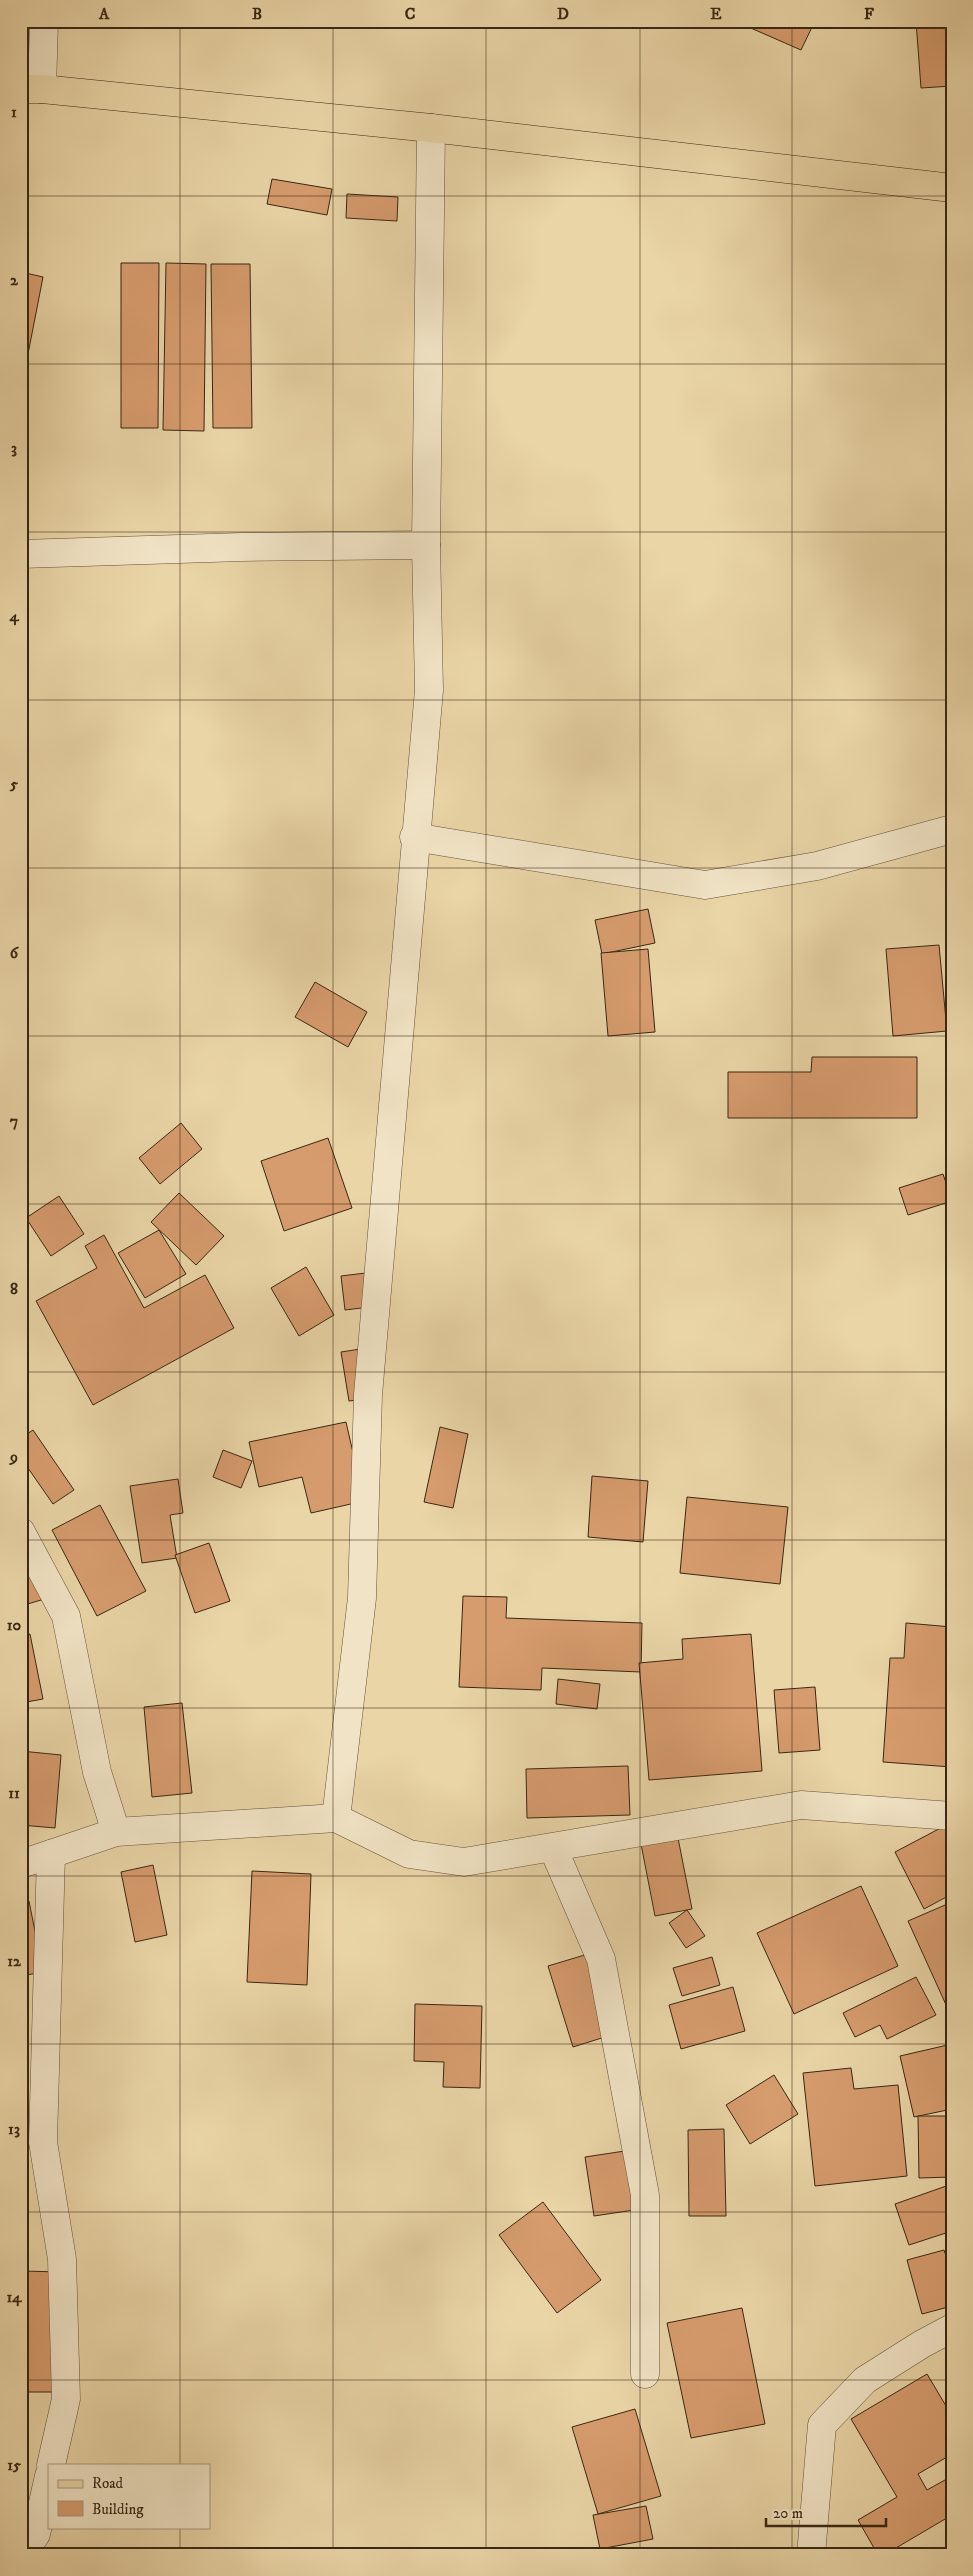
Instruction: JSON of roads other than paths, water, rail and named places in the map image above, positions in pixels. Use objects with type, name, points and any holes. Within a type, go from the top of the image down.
[{"type":"main road","points":[[31,89],[431,128],[952,188]]},
{"type":"street","points":[[31,89],[43,60],[44,21]]},
{"type":"street","points":[[21,45],[43,60]]},
{"type":"street","points":[[336,1818],[362,1598],[368,1395],[414,837],[429,690],[426,546],[431,128]]},
{"type":"street","points":[[21,554],[242,547],[426,546]]},
{"type":"street","points":[[414,837],[705,885],[817,866],[952,829]]},
{"type":"street","points":[[21,1532],[66,1616],[97,1772],[116,1832]]},
{"type":"street","points":[[21,1864],[116,1832],[336,1818],[409,1854],[464,1862],[801,1805],[952,1816]]},
{"type":"street","points":[[553,1848],[601,1960],[645,2195],[644,2374]]},
{"type":"street","points":[[51,1854],[43,2142],[62,2259],[66,2399],[51,2464]]},
{"type":"street","points":[[811,2555],[822,2425],[864,2380],[952,2328]]},
{"type":"street","points":[[22,2555],[36,2534],[48,2480]]}]
